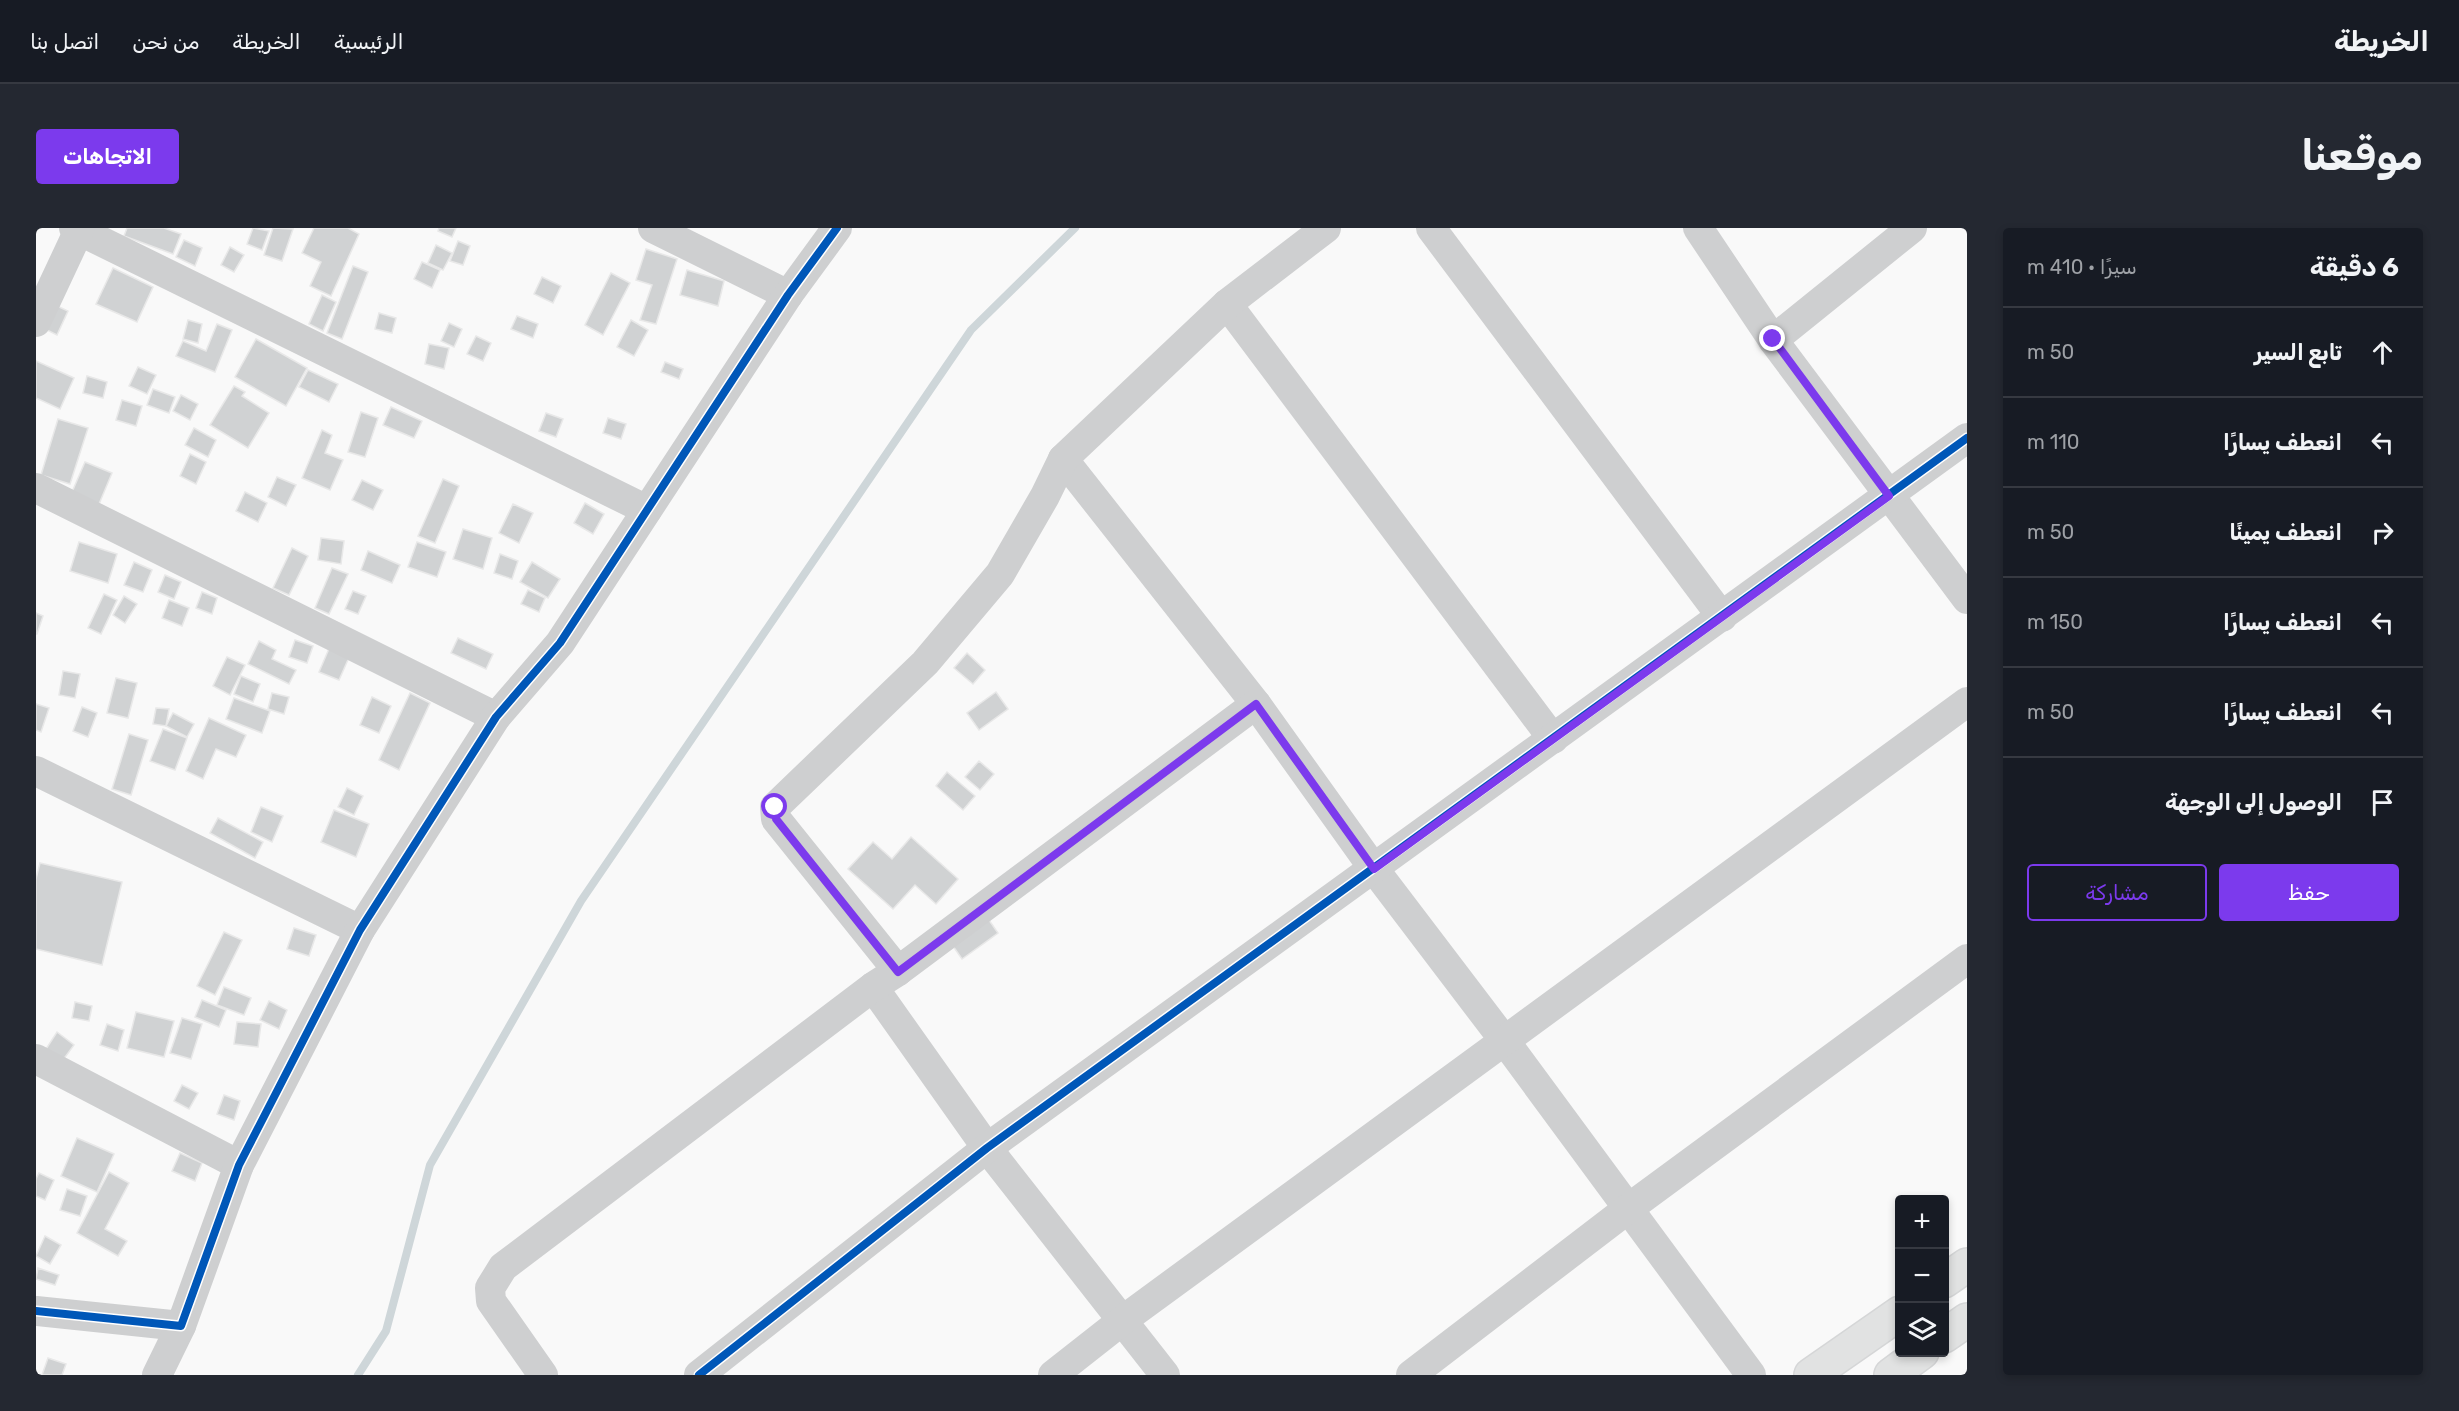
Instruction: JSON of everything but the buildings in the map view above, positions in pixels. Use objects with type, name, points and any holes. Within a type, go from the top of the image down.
[{"type":"main road","points":[[1949,1278],[1967,1265]]},
{"type":"main road","points":[[1811,1375],[1895,1316]]},
{"type":"main road","points":[[1949,1333],[1967,1320]]},
{"type":"main road","points":[[1891,1375],[1916,1357]]},
{"type":"street","points":[[653,228],[788,295]]},
{"type":"street","points":[[157,1375],[181,1326],[239,1165],[360,930],[496,717],[560,643],[788,295],[837,228]]},
{"type":"street","points":[[898,972],[776,819],[775,807],[925,663],[1000,574],[1064,459],[1227,304],[1326,228]]},
{"type":"street","points":[[1431,228],[1722,617]]},
{"type":"street","points":[[1698,228],[1773,339],[1967,599]]},
{"type":"street","points":[[1773,339],[1912,228]]},
{"type":"street","points":[[36,322],[77,229],[647,510]]},
{"type":"street","points":[[1227,304],[1553,739]]},
{"type":"street","points":[[699,1375],[987,1148],[1967,438]]},
{"type":"street","points":[[1064,459],[1256,704],[1374,869],[1504,1040],[1751,1375]]},
{"type":"street","points":[[36,488],[496,717]]},
{"type":"street","points":[[1053,1375],[1123,1320],[1967,702]]},
{"type":"street","points":[[543,1375],[491,1301],[490,1288],[495,1276],[503,1268],[873,987],[898,972],[1256,704]]},
{"type":"street","points":[[36,771],[360,930]]},
{"type":"street","points":[[1412,1375],[1629,1208],[1967,959]]},
{"type":"street","points":[[873,987],[987,1148],[1165,1375]]},
{"type":"street","points":[[36,1059],[239,1165]]},
{"type":"street","points":[[36,1311],[181,1326]]},
{"type":"waterway","points":[[358,1375],[386,1331],[430,1165],[581,901],[971,330],[1075,228]]},
{"type":"cycle path","points":[[36,1311],[181,1326],[239,1165],[360,930],[496,717],[560,643],[788,295],[837,228]]},
{"type":"cycle path","points":[[699,1375],[987,1148],[1967,438]]},
{"type":"route","points":[[775,807],[776,819],[840,903],[898,972],[1005,889],[1256,704],[1374,869],[1889,496],[1773,339]]}]
